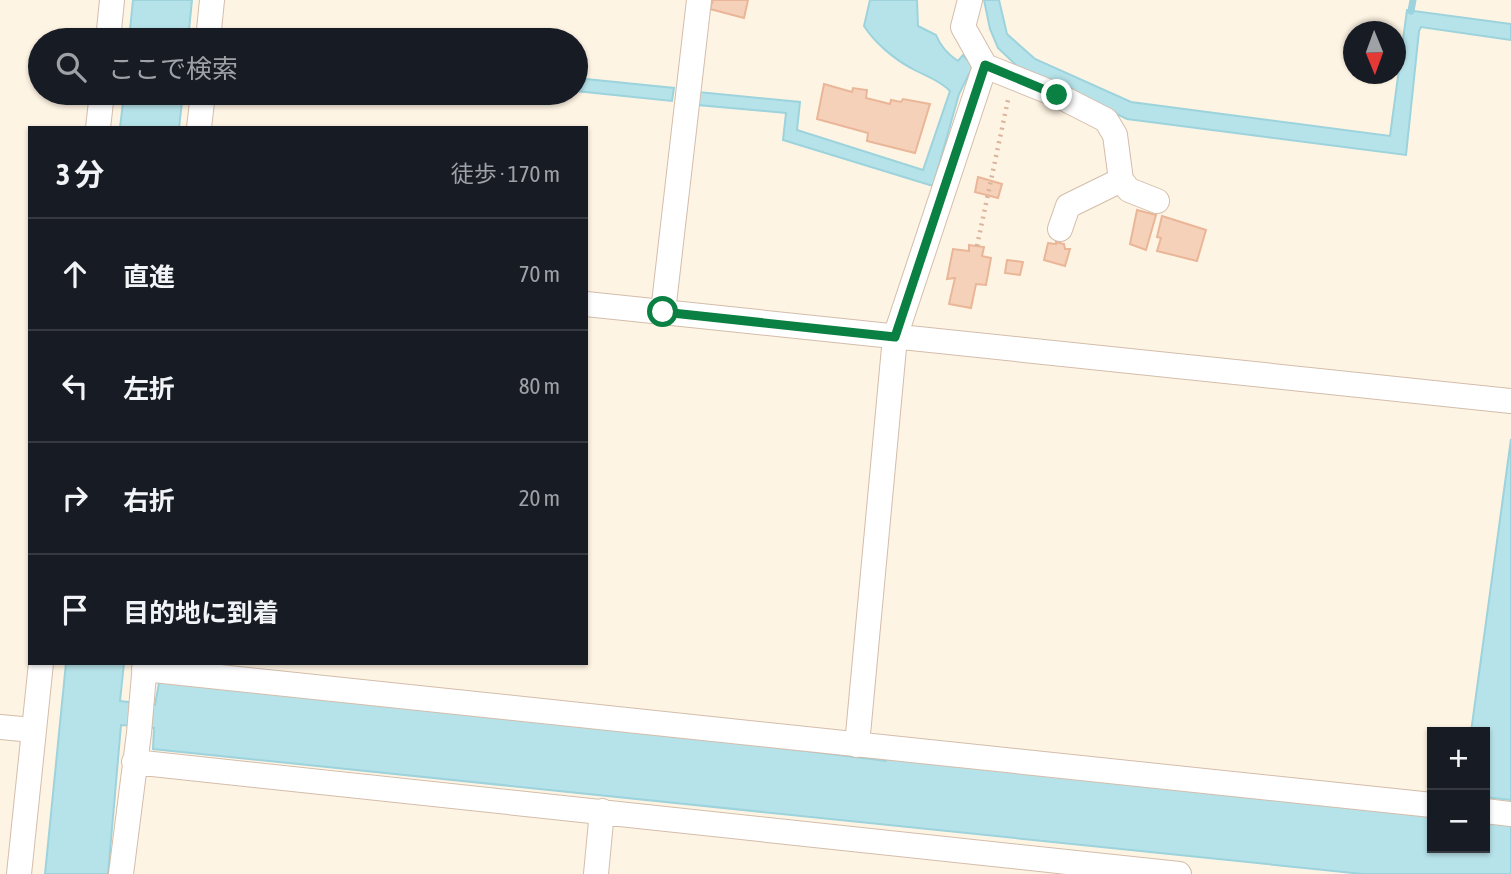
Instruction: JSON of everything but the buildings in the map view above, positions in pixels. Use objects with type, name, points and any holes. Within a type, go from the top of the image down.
[{"type":"street","points":[[109,28],[112,0]]},
{"type":"street","points":[[209,28],[212,0]]},
{"type":"street","points":[[663,312],[699,0]]},
{"type":"street","points":[[970,0],[963,27],[985,65],[1057,95],[1106,120],[1115,135],[1121,180],[1129,190],[1157,201]]},
{"type":"street","points":[[856,745],[895,337],[985,65]]},
{"type":"street","points":[[98,126],[101,105]]},
{"type":"street","points":[[199,126],[202,105]]},
{"type":"street","points":[[1060,229],[1068,206],[1121,180]]},
{"type":"street","points":[[588,304],[1511,401]]},
{"type":"street","points":[[19,874],[41,665]]},
{"type":"street","points":[[121,874],[144,675],[856,745],[1427,805]]},
{"type":"street","points":[[0,727],[33,730]]},
{"type":"street","points":[[134,762],[1179,874]]},
{"type":"street","points":[[596,874],[602,811]]},
{"type":"street","points":[[1490,812],[1511,814]]},
{"type":"path","points":[[977,246],[1013,76]]},
{"type":"water","points":[[133,0],[192,0],[189,28],[130,28]]},
{"type":"water","points":[[870,0],[917,0],[918,26],[936,35],[942,46],[955,59],[958,61],[963,55],[973,66],[959,94],[933,186],[783,140],[786,113],[698,105],[699,92],[800,102],[797,130],[923,170],[950,91],[898,60],[873,38],[864,26]]},
{"type":"water","points":[[984,0],[999,0],[1007,34],[1035,59],[1131,102],[1390,136],[1397,84],[1406,84],[1407,10],[1511,24],[1511,40],[1421,27],[1406,155],[1127,119],[1018,67],[998,48],[990,29]]},
{"type":"water","points":[[588,79],[674,88],[672,101],[588,92]]},
{"type":"water","points":[[123,105],[182,105],[179,126],[120,126]]},
{"type":"water","points":[[1511,439],[1511,800],[1490,798],[1490,727],[1472,727]]},
{"type":"water","points":[[66,665],[124,665],[120,701],[155,705],[159,683],[172,682],[541,718],[886,761],[887,757],[1427,814],[1427,853],[1490,853],[1490,818],[1511,821],[1511,874],[1363,874],[153,749],[154,728],[121,725],[108,874],[45,874]]},
{"type":"waterway","points":[[1411,11],[1413,0]]},
{"type":"route","points":[[663,312],[895,337],[985,65],[1057,95]]}]
